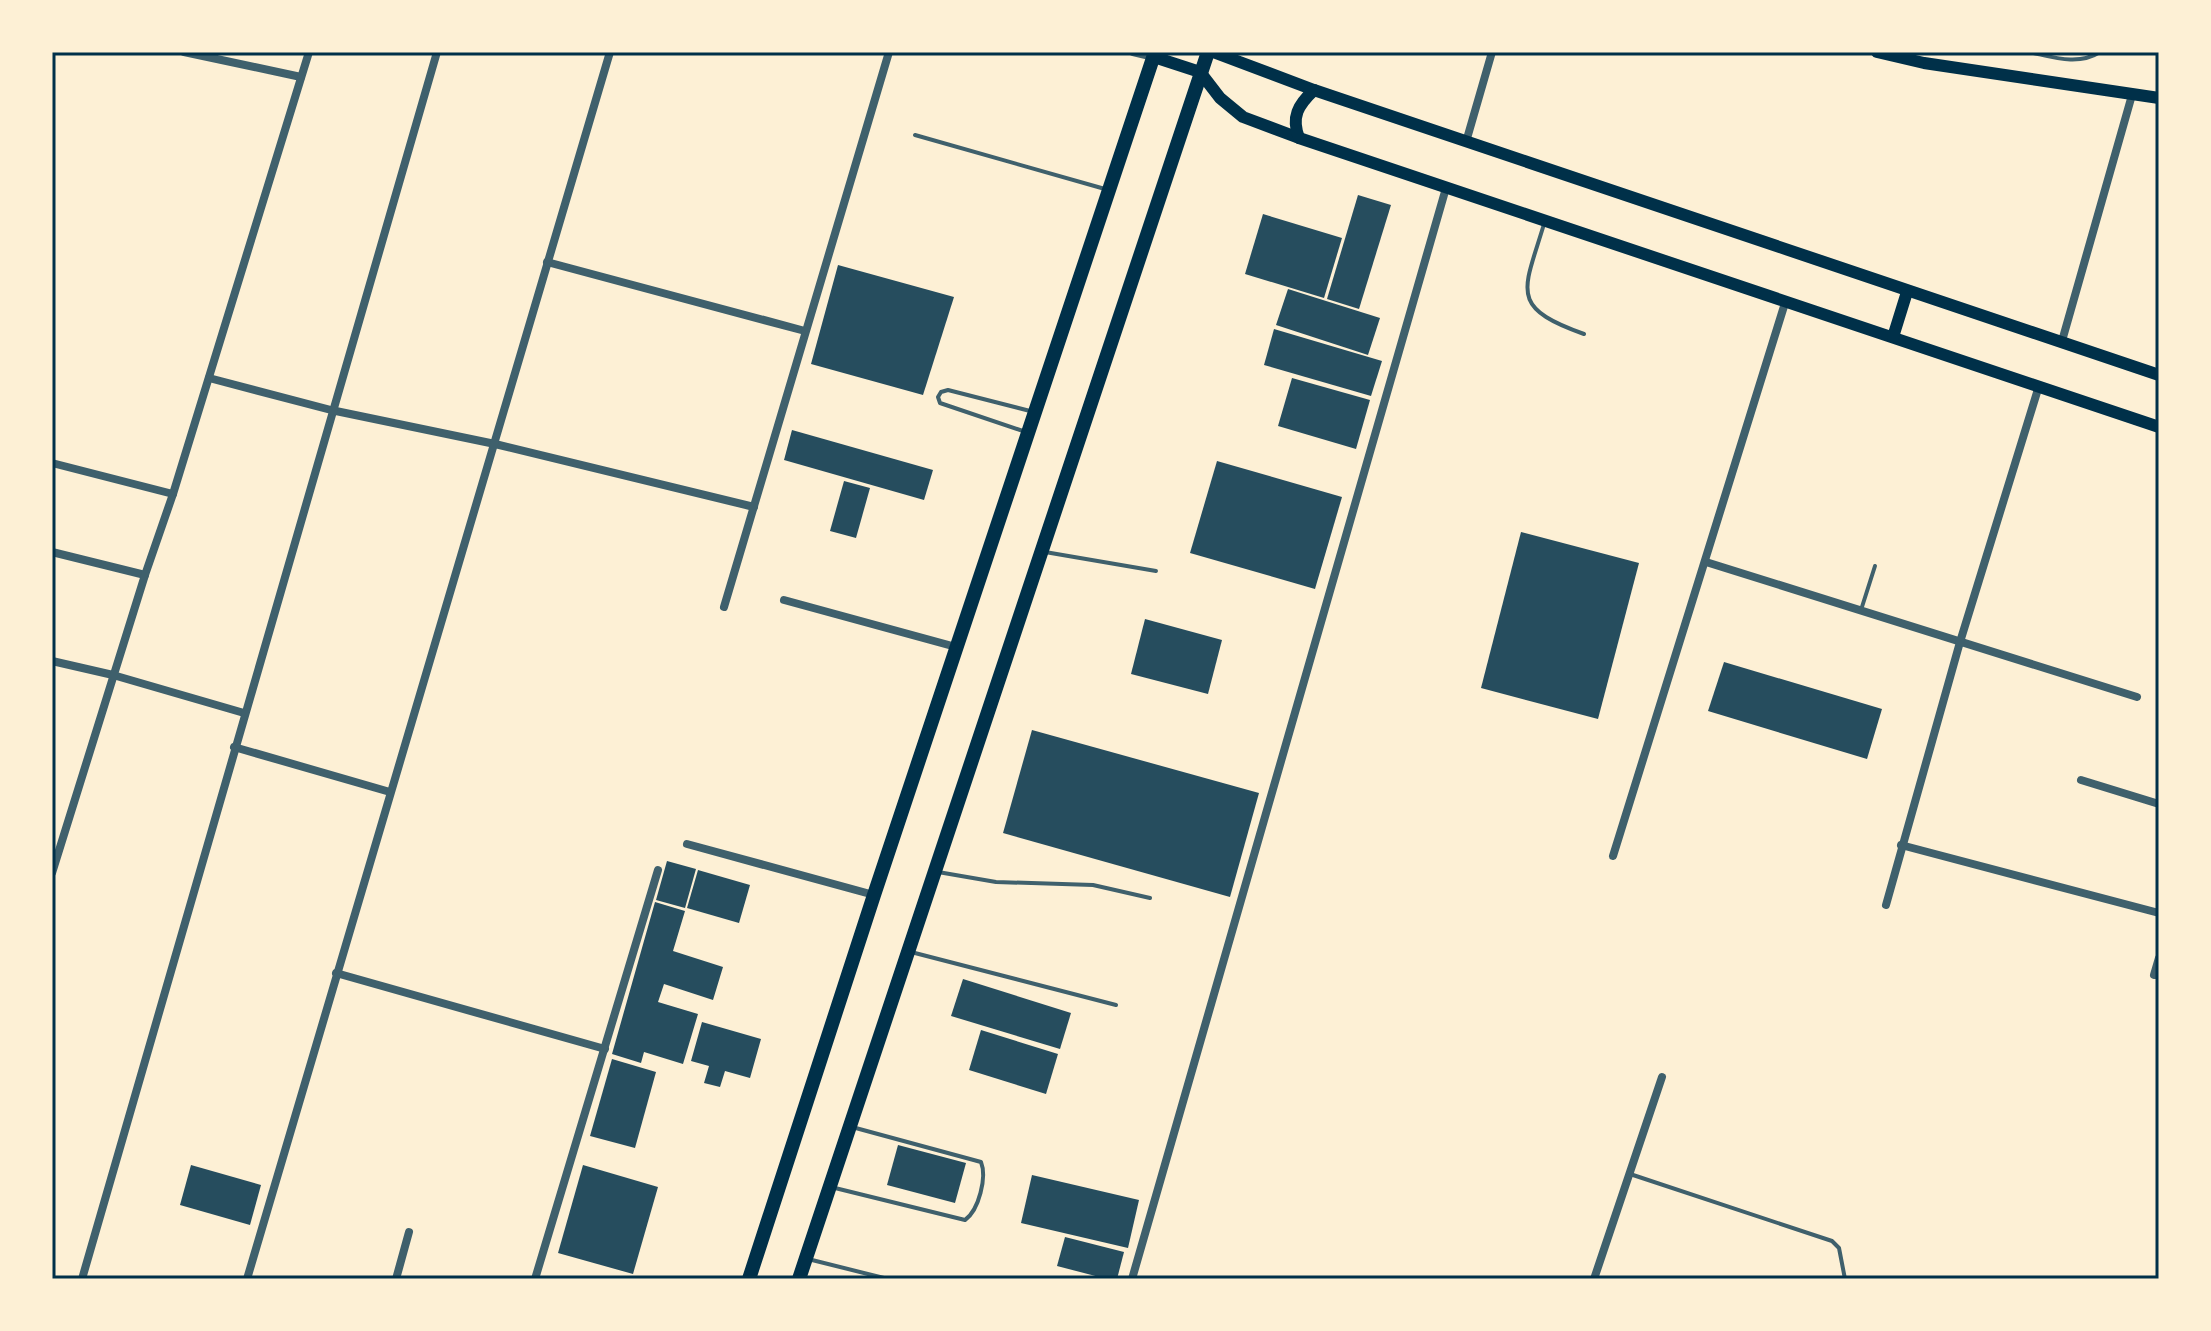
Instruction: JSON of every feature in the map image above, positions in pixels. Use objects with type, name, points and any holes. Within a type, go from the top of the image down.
[{"type":"main road","points":[[799,1279],[1200,72],[1211,52],[1466,142],[2159,375]]},
{"type":"main road","points":[[1877,52],[1924,63],[2159,98]]},
{"type":"main road","points":[[749,1279],[1155,54],[1200,72],[1220,98],[1243,117],[1299,138],[1893,337],[2038,389],[2159,427]]},
{"type":"main road","points":[[1299,138],[1295,114],[1301,102],[1314,90]]},
{"type":"main road","points":[[1893,337],[1907,292]]},
{"type":"street","points":[[184,52],[301,77]]},
{"type":"street","points":[[52,873],[309,52]]},
{"type":"street","points":[[82,1279],[437,52]]},
{"type":"street","points":[[247,1279],[610,52]]},
{"type":"street","points":[[724,607],[889,52]]},
{"type":"street","points":[[1133,52],[1155,54]]},
{"type":"street","points":[[1466,142],[1492,52]]},
{"type":"street","points":[[2062,341],[2132,95]]},
{"type":"street","points":[[1132,1279],[1446,188]]},
{"type":"street","points":[[547,262],[805,331]]},
{"type":"street","points":[[1613,856],[1785,303]]},
{"type":"street","points":[[209,378],[331,410],[495,444],[754,507]]},
{"type":"street","points":[[1886,905],[1960,642],[2038,389]]},
{"type":"street","points":[[52,463],[173,494]]},
{"type":"street","points":[[52,552],[145,575]]},
{"type":"street","points":[[1706,562],[2137,697]]},
{"type":"street","points":[[784,600],[956,647]]},
{"type":"street","points":[[52,661],[113,675],[244,713]]},
{"type":"street","points":[[234,747],[390,792]]},
{"type":"street","points":[[2081,780],[2159,804]]},
{"type":"street","points":[[687,844],[874,895]]},
{"type":"street","points":[[1901,845],[2159,913]]},
{"type":"street","points":[[535,1279],[658,870]]},
{"type":"street","points":[[2154,975],[2159,958]]},
{"type":"street","points":[[336,973],[605,1049]]},
{"type":"street","points":[[1594,1279],[1662,1077]]},
{"type":"street","points":[[396,1279],[409,1232]]},
{"type":"lane","points":[[2029,52],[2077,60],[2091,58],[2100,52]]},
{"type":"lane","points":[[915,135],[1111,191]]},
{"type":"lane","points":[[1544,221],[1529,275],[1527,293],[1530,305],[1544,317],[1584,334]]},
{"type":"lane","points":[[1030,433],[940,403],[938,397],[948,390],[1036,412]]},
{"type":"lane","points":[[1043,551],[1156,571]]},
{"type":"lane","points":[[1861,610],[1875,566]]},
{"type":"lane","points":[[935,872],[996,882],[1093,885],[1150,898]]},
{"type":"lane","points":[[908,951],[1116,1005]]},
{"type":"lane","points":[[829,1186],[965,1220],[972,1215],[985,1173],[981,1162],[848,1126]]},
{"type":"lane","points":[[1630,1174],[1832,1241],[1839,1248],[1845,1279]]},
{"type":"lane","points":[[805,1259],[888,1279]]},
{"type":"building","points":[[1358,195],[1391,205],[1359,309],[1327,299]]},
{"type":"building","points":[[1263,214],[1342,238],[1324,298],[1245,274]]},
{"type":"building","points":[[838,265],[954,297],[923,395],[811,364]]},
{"type":"building","points":[[1288,289],[1380,318],[1368,355],[1276,325]]},
{"type":"building","points":[[1274,329],[1382,361],[1371,396],[1264,365]]},
{"type":"building","points":[[1292,378],[1370,400],[1356,449],[1278,426]]},
{"type":"building","points":[[792,430],[933,470],[924,500],[784,460]]},
{"type":"building","points":[[1217,461],[1342,497],[1315,589],[1190,553]]},
{"type":"building","points":[[844,481],[870,488],[856,538],[830,531]]},
{"type":"building","points":[[1521,532],[1639,563],[1598,719],[1481,688]]},
{"type":"building","points":[[1145,619],[1222,640],[1208,694],[1131,674]]},
{"type":"building","points":[[1724,662],[1882,709],[1867,759],[1708,711]]},
{"type":"building","points":[[1032,730],[1259,793],[1230,897],[1003,833]]},
{"type":"building","points":[[667,861],[696,869],[685,908],[656,900]]},
{"type":"building","points":[[698,870],[750,885],[739,923],[687,908]]},
{"type":"building","points":[[655,902],[685,911],[673,951],[723,967],[713,1000],[664,984],[658,1002],[698,1014],[683,1064],[644,1052],[641,1063],[612,1054]]},
{"type":"building","points":[[963,979],[1071,1013],[1060,1049],[951,1016]]},
{"type":"building","points":[[702,1022],[761,1039],[750,1078],[725,1071],[720,1087],[704,1083],[709,1066],[691,1061]]},
{"type":"building","points":[[981,1030],[1058,1054],[1046,1094],[969,1070]]},
{"type":"building","points":[[612,1059],[656,1072],[635,1148],[590,1136]]},
{"type":"building","points":[[898,1145],[966,1163],[955,1203],[887,1185]]},
{"type":"building","points":[[191,1165],[261,1185],[250,1225],[180,1205]]},
{"type":"building","points":[[583,1165],[658,1187],[633,1274],[558,1253]]},
{"type":"building","points":[[1032,1175],[1139,1200],[1128,1248],[1021,1223]]},
{"type":"building","points":[[1065,1237],[1124,1252],[1117,1279],[1057,1266]]}]
